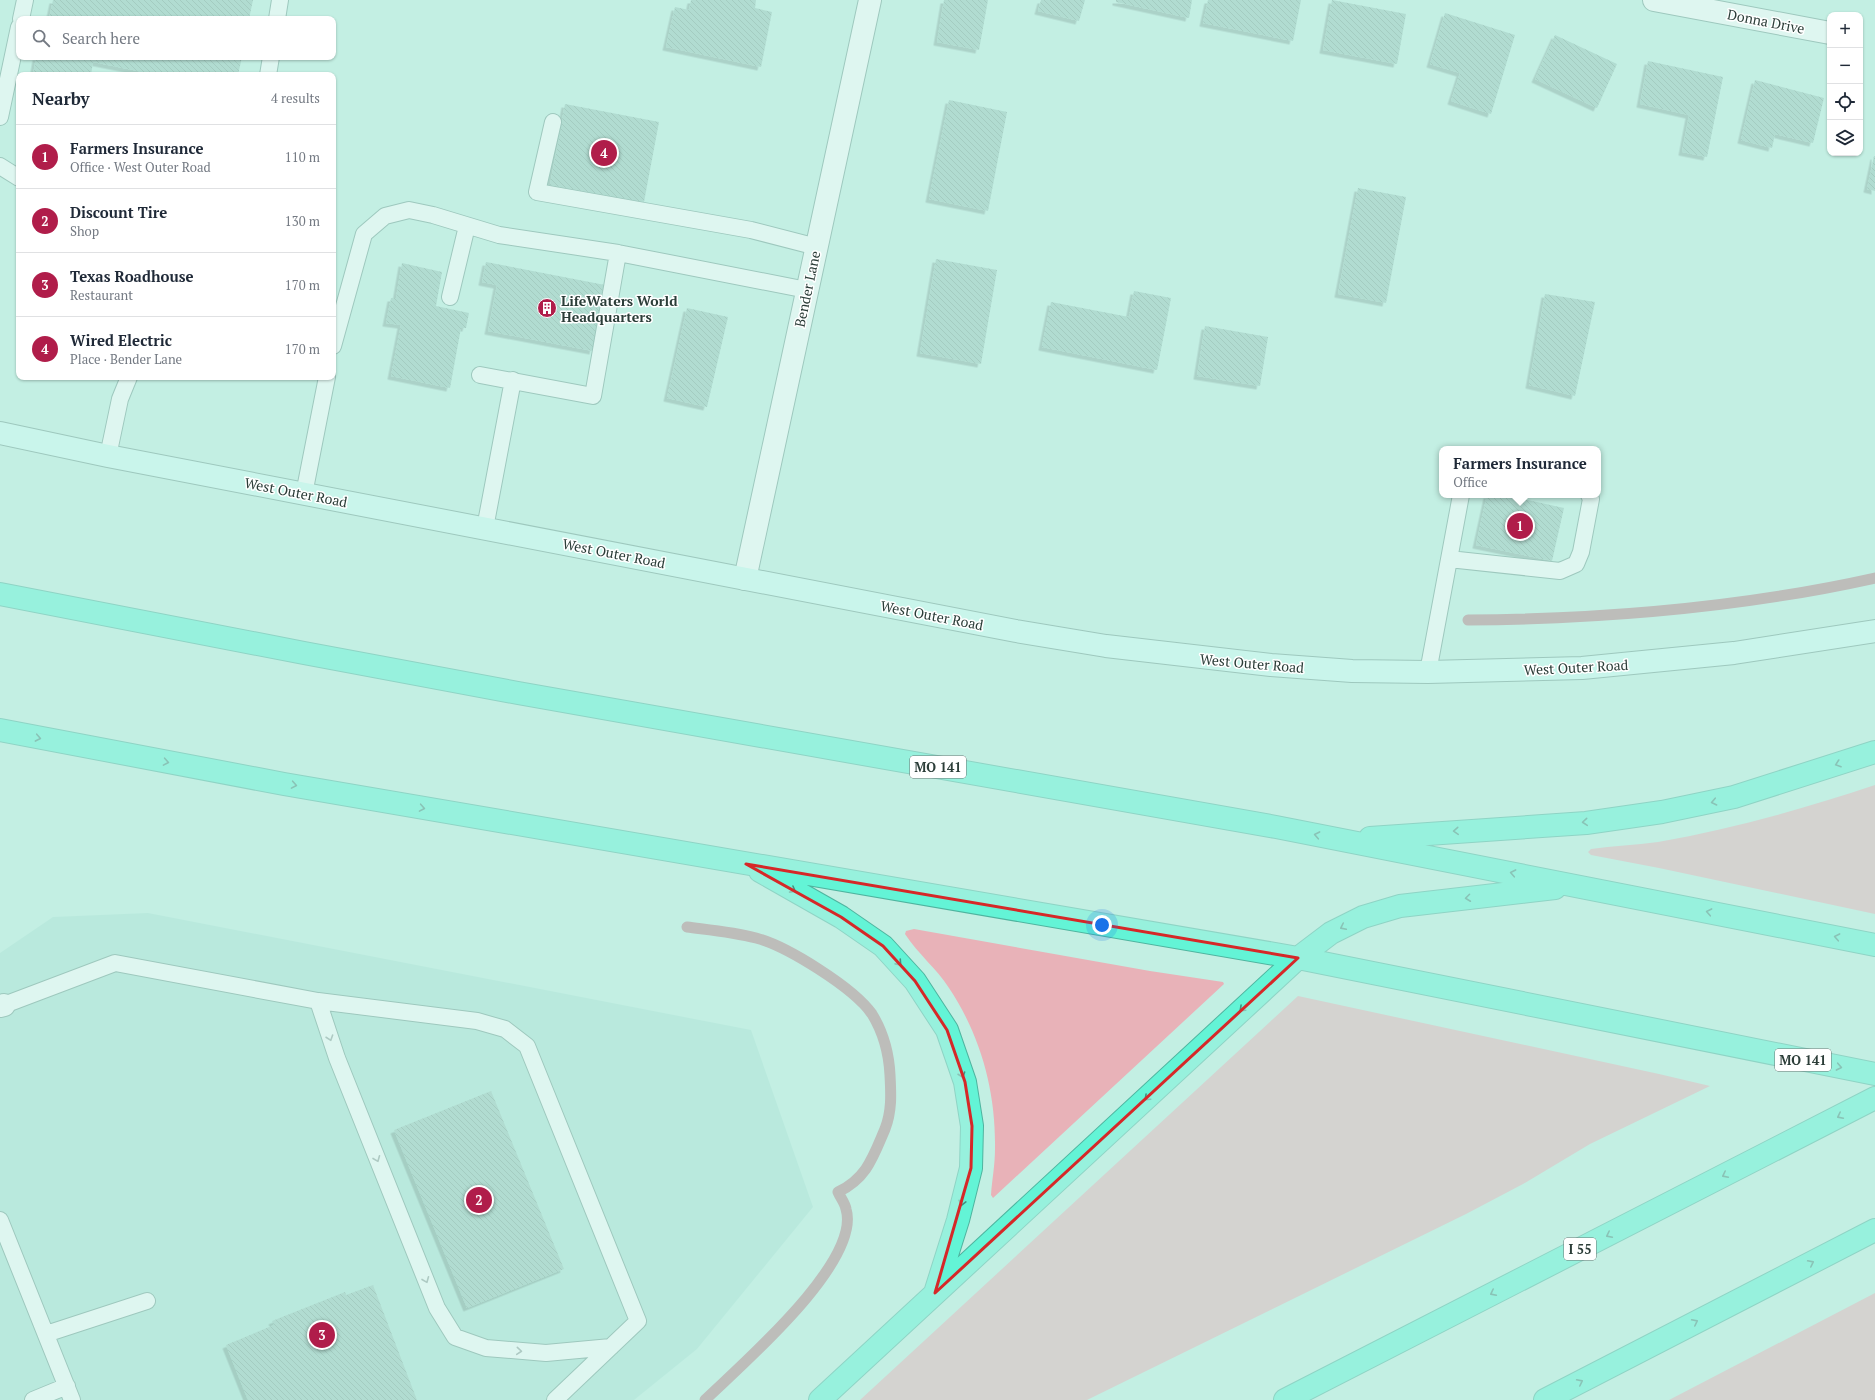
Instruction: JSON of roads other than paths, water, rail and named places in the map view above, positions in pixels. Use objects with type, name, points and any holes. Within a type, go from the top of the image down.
[{"type":"highway","name":"MO 141","points":[[0,594],[304,653],[1340,840],[1576,885],[1875,945]]},
{"type":"highway","name":"MO 141","points":[[0,730],[284,784],[1298,958],[1875,1074]]},
{"type":"highway","points":[[1340,840],[1586,823],[1662,812],[1734,797],[1875,752]]},
{"type":"highway","points":[[746,864],[841,917],[883,946],[915,981],[947,1030],[965,1082],[972,1126],[971,1168],[958,1220],[935,1293]]},
{"type":"highway","points":[[820,1400],[1298,958],[1330,933],[1363,917],[1400,906],[1576,885]]},
{"type":"highway","name":"I 55","points":[[1285,1400],[1875,1098]]},
{"type":"highway","points":[[1545,1400],[1875,1230]]},
{"type":"street","name":"Bender Lane","points":[[745,579],[870,0]]},
{"type":"street","name":"Donna Drive","points":[[1654,0],[1827,32]]},
{"type":"street","name":"West Outer Road","points":[[0,433],[108,456],[956,620],[1106,646],[1271,665],[1352,671],[1428,672],[1567,668],[1651,662],[1734,653],[1875,631]]},
{"type":"lane","points":[[22,16],[25,0]]},
{"type":"lane","points":[[277,16],[280,0]]},
{"type":"lane","points":[[0,117],[16,40]]},
{"type":"lane","points":[[268,72],[270,60]]},
{"type":"lane","points":[[552,122],[537,192],[751,230],[817,247]]},
{"type":"lane","points":[[0,166],[16,176]]},
{"type":"lane","points":[[336,335],[364,234],[385,216],[409,210],[499,235],[618,254],[807,290]]},
{"type":"lane","points":[[450,297],[467,226]]},
{"type":"lane","points":[[480,375],[593,396],[618,254]]},
{"type":"lane","points":[[108,456],[120,399],[127,380]]},
{"type":"lane","points":[[304,494],[326,380]]},
{"type":"lane","points":[[485,528],[513,380]]},
{"type":"lane","points":[[1428,672],[1460,498]]},
{"type":"lane","points":[[1449,559],[1560,571],[1576,564],[1583,544],[1590,498]]},
{"type":"lane","points":[[2,1005],[115,963],[318,1001],[477,1021],[506,1029],[527,1046],[638,1321],[555,1400]]},
{"type":"lane","points":[[318,1001],[337,1058],[437,1308],[455,1337],[486,1348],[546,1354],[611,1347]]},
{"type":"lane","points":[[0,1220],[69,1393],[33,1400]]},
{"type":"lane","points":[[46,1334],[147,1301]]},
{"type":"waterway","points":[[1468,620],[1571,617],[1673,610],[1774,597],[1875,578]]},
{"type":"waterway","points":[[687,927],[739,934],[769,942],[819,969],[851,992],[872,1014],[879,1028],[885,1044],[891,1089],[890,1109],[887,1122],[873,1158],[856,1180],[838,1192],[846,1209],[846,1231],[836,1256],[818,1284],[795,1312],[705,1400]]},
{"type":"place","name":"Wired Electric","points":[[604,153]]},
{"type":"place","name":"LifeWaters World Headquarters","points":[[547,308]]},
{"type":"place","name":"Farmers Insurance","points":[[1520,526]]},
{"type":"place","name":"Discount Tire","points":[[479,1200]]},
{"type":"place","name":"Texas Roadhouse","points":[[322,1335]]}]
